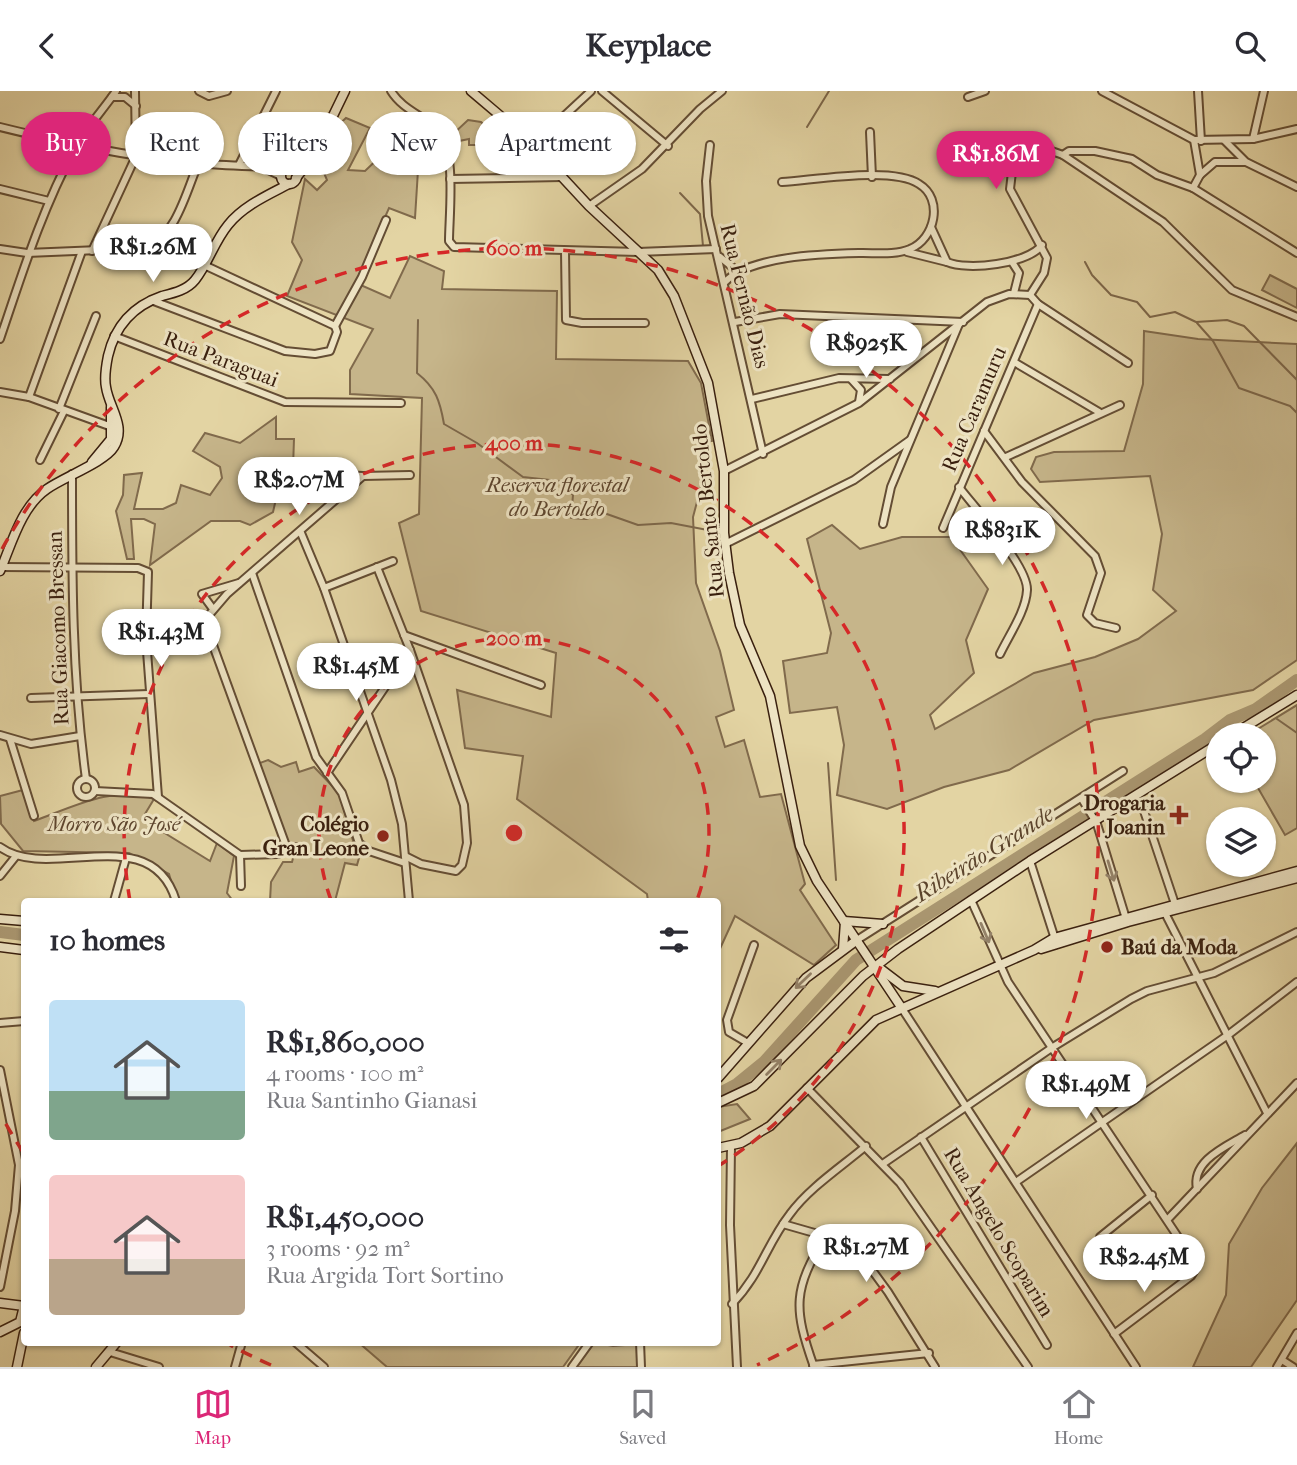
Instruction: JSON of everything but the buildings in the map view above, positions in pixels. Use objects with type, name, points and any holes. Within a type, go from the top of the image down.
[{"type":"street","points":[[135,91],[136,112]]},
{"type":"street","points":[[199,91],[209,96],[227,91]]},
{"type":"street","points":[[266,112],[276,91]]},
{"type":"street","points":[[335,112],[345,91]]},
{"type":"street","points":[[391,91],[400,103],[441,133],[447,148],[450,179],[449,241],[454,247],[466,250],[717,253],[737,271]]},
{"type":"street","name":"Rua Santo Bertoldo","points":[[471,91],[495,112]]},
{"type":"street","points":[[568,112],[591,91]]},
{"type":"street","points":[[602,91],[668,146]]},
{"type":"street","points":[[589,206],[642,169],[668,146],[700,109],[722,91]]},
{"type":"street","points":[[968,97],[985,91]]},
{"type":"street","points":[[1102,91],[1197,141],[1253,139],[1297,129]]},
{"type":"street","points":[[1198,91],[1197,141],[1200,175]]},
{"type":"street","points":[[1253,139],[1264,91]]},
{"type":"street","points":[[101,112],[114,94],[125,97],[136,106]]},
{"type":"street","points":[[0,127],[21,132]]},
{"type":"street","points":[[870,132],[872,177]]},
{"type":"street","points":[[1225,141],[1246,162],[1297,187]]},
{"type":"street","name":"Rua Fernão Dias","points":[[710,145],[706,197],[763,454]]},
{"type":"street","points":[[1030,295],[1047,265],[1042,245],[1013,199],[1010,180],[1012,171],[1028,152],[1043,148],[1063,155],[1163,222],[1232,290],[1297,317]]},
{"type":"street","points":[[1063,155],[1074,151],[1122,155],[1166,179],[1193,188],[1297,253]]},
{"type":"street","points":[[1193,188],[1200,175],[1215,162],[1246,162]]},
{"type":"street","points":[[0,339],[27,253],[62,175]]},
{"type":"street","points":[[92,251],[127,175]]},
{"type":"street","points":[[0,249],[27,253],[147,248],[161,240],[193,175]]},
{"type":"street","points":[[278,175],[287,179]]},
{"type":"street","points":[[287,179],[288,175]]},
{"type":"street","points":[[287,179],[291,175]]},
{"type":"street","points":[[91,463],[109,444],[111,407],[105,370],[114,336],[123,321],[151,300],[168,295],[194,281],[228,225],[292,175]]},
{"type":"street","points":[[450,179],[562,177]]},
{"type":"street","name":"Rua Santo Bertoldo","points":[[562,177],[658,270],[674,296],[708,383],[724,471],[725,544],[740,625],[770,696],[800,846],[817,881],[873,962]]},
{"type":"street","points":[[782,182],[872,177],[911,180],[926,189],[934,206],[932,227],[947,261]]},
{"type":"street","points":[[0,189],[49,201]]},
{"type":"street","points":[[335,326],[362,277],[386,220]]},
{"type":"street","points":[[902,252],[920,244],[932,227]]},
{"type":"street","points":[[725,282],[737,271],[822,254],[902,252],[922,254],[962,266],[1012,262],[1032,256],[1042,245]]},
{"type":"street","points":[[29,397],[82,251]]},
{"type":"street","points":[[565,251],[566,320],[582,323],[645,323]]},
{"type":"street","points":[[1012,262],[1019,273],[1014,293]]},
{"type":"street","points":[[151,300],[294,353],[330,351],[337,332],[335,326],[204,265]]},
{"type":"street","points":[[724,471],[763,454],[859,403],[987,302],[1014,293],[1030,295],[1038,304],[1128,363]]},
{"type":"street","points":[[168,295],[174,310]]},
{"type":"street","name":"Rua Caramuru","points":[[943,528],[1038,304]]},
{"type":"street","points":[[735,322],[780,314],[961,323]]},
{"type":"street","points":[[40,460],[62,410],[96,316]]},
{"type":"street","points":[[883,524],[887,497],[961,323]]},
{"type":"street","name":"Rua Paraguai","points":[[114,336],[285,402],[401,403]]},
{"type":"street","points":[[1013,362],[1099,412]]},
{"type":"street","points":[[752,399],[849,377],[890,379]]},
{"type":"street","points":[[849,377],[860,387],[859,403]]},
{"type":"street","points":[[0,392],[29,397],[112,427]]},
{"type":"street","points":[[1006,457],[1099,412],[1120,405]]},
{"type":"street","points":[[111,407],[115,411],[119,426],[118,441],[110,453],[45,490],[34,501],[16,532],[1,569],[138,568],[148,574],[145,624],[158,797]]},
{"type":"street","points":[[984,431],[1006,457],[1022,482],[1095,556],[1101,573],[1087,615],[1095,623],[1116,628]]},
{"type":"street","points":[[725,544],[854,480],[911,438]]},
{"type":"street","points":[[287,472],[363,476],[410,475]]},
{"type":"street","name":"Rua Giacomo Bressan","points":[[72,474],[75,696],[86,779]]},
{"type":"street","points":[[285,843],[208,627],[212,610],[240,582],[301,533],[363,476]]},
{"type":"street","points":[[959,487],[1019,568],[1027,585],[1021,612],[1000,654]]},
{"type":"street","points":[[301,533],[324,588],[399,808],[409,898]]},
{"type":"street","points":[[324,588],[393,561]]},
{"type":"street","points":[[252,573],[316,757],[342,793],[363,848],[405,863],[421,864],[450,872],[460,869],[464,860],[467,843],[464,805],[410,650],[377,567]]},
{"type":"street","points":[[212,610],[202,594],[240,582]]},
{"type":"street","points":[[404,635],[541,685]]},
{"type":"street","points":[[327,773],[366,711],[410,650]]},
{"type":"street","points":[[31,698],[149,694]]},
{"type":"street","points":[[1252,723],[1297,695]]},
{"type":"street","points":[[0,735],[31,744],[80,737]]},
{"type":"street","points":[[10,739],[34,816]]},
{"type":"street","points":[[721,1102],[754,1087],[873,962],[1094,817],[1206,751]]},
{"type":"street","points":[[721,1074],[806,978],[843,949],[1084,801],[1123,771]]},
{"type":"street","points":[[95,791],[93,783],[86,779],[79,783],[79,794],[87,797],[95,791],[147,793],[158,797],[240,855],[278,854]]},
{"type":"street","points":[[1084,801],[1094,817],[1127,919]]},
{"type":"street","points":[[1141,802],[1176,906]]},
{"type":"street","points":[[0,847],[16,856],[126,858],[159,870],[167,877],[175,898]]},
{"type":"street","points":[[240,855],[241,886]]},
{"type":"street","points":[[0,876],[16,856]]},
{"type":"street","points":[[115,898],[126,858]]},
{"type":"street","points":[[1030,861],[1056,941]]},
{"type":"street","points":[[405,863],[421,864]]},
{"type":"street","points":[[1176,906],[1297,870]]},
{"type":"street","points":[[721,1148],[731,1147],[770,1126],[863,1030],[901,1007],[1056,941],[1163,909],[1297,878]]},
{"type":"street","points":[[971,900],[999,966],[1168,1219],[1196,1268],[1191,1276],[1114,1334]]},
{"type":"street","points":[[1163,909],[1267,1113]]},
{"type":"street","points":[[0,919],[21,921]]},
{"type":"street","points":[[843,949],[845,921],[883,924]]},
{"type":"street","points":[[884,1163],[1053,1047],[1139,995],[1199,979],[1297,932]]},
{"type":"street","points":[[748,1043],[731,1034],[726,1025],[754,945]]},
{"type":"street","points":[[0,947],[21,950]]},
{"type":"street","points":[[873,962],[903,986],[940,991]]},
{"type":"street","points":[[873,962],[1136,1367]]},
{"type":"street","points":[[1016,1182],[1228,1035],[1297,982]]},
{"type":"street","points":[[0,1023],[21,1021]]},
{"type":"street","points":[[0,1070],[19,1165],[15,1211],[0,1287]]},
{"type":"street","points":[[1168,1219],[1297,1083]]},
{"type":"street","points":[[807,1088],[884,1163],[1028,1367]]},
{"type":"street","points":[[1197,1189],[1195,1175],[1201,1165],[1250,1132]]},
{"type":"street","name":"Rua Angelo Scoparim","points":[[921,1137],[1047,1345]]},
{"type":"street","points":[[732,1304],[752,1283],[783,1224],[802,1201],[866,1146]]},
{"type":"street","points":[[731,1147],[732,1304],[737,1367]]},
{"type":"street","points":[[1100,1237],[1152,1195]]},
{"type":"street","points":[[783,1224],[848,1241],[858,1249],[929,1353],[935,1367]]},
{"type":"street","points":[[826,1235],[800,1286],[801,1330],[814,1366],[929,1353]]},
{"type":"street","points":[[0,1303],[21,1306]]},
{"type":"street","points":[[4,1330],[20,1322],[21,1318]]},
{"type":"street","points":[[4,1330],[16,1331],[21,1335]]},
{"type":"street","points":[[1277,1367],[1297,1333]]},
{"type":"street","points":[[17,1367],[22,1346]]},
{"type":"street","points":[[96,1367],[114,1346]]},
{"type":"street","points":[[235,1367],[241,1346]]},
{"type":"street","points":[[300,1346],[324,1367]]},
{"type":"street","points":[[572,1367],[587,1346]]},
{"type":"street","points":[[640,1346],[641,1367]]},
{"type":"street","points":[[110,1352],[159,1367]]},
{"type":"street","points":[[872,1358],[874,1367]]},
{"type":"street","points":[[1282,1360],[1293,1367]]},
{"type":"green space","name":"Reserva florestal do Bertoldo","points":[[352,120],[366,126],[366,136],[352,162]]},
{"type":"green space","points":[[468,120],[475,121],[475,145],[469,145],[469,139],[461,141],[461,127]]},
{"type":"green space","name":"Reserva florestal do Bertoldo","points":[[352,170],[366,170],[366,175],[418,175],[415,218],[389,208],[356,283],[390,298],[410,256],[444,271],[442,289],[557,291],[556,359],[688,361],[701,383],[712,441],[699,443],[705,472],[693,517],[696,583],[720,651],[734,710],[716,717],[725,747],[744,740],[760,797],[781,794],[805,884],[800,890],[836,945],[814,965],[735,916],[721,946],[721,898],[648,898],[647,894],[517,799],[523,756],[465,748],[457,690],[551,717],[556,653],[421,611],[399,523],[419,514],[422,398],[350,394],[350,370],[373,329],[287,296],[302,260],[292,242],[305,179],[317,190],[327,180],[325,175],[352,175]]},
{"type":"green space","points":[[1270,275],[1297,289],[1297,308],[1262,290]]},
{"type":"green space","points":[[1144,331],[1198,339],[1297,344],[1297,660],[1253,690],[1094,720],[1009,770],[944,787],[887,809],[837,795],[844,745],[837,707],[790,713],[783,661],[827,653],[831,633],[807,539],[832,525],[860,549],[902,537],[951,537],[988,589],[966,640],[974,673],[930,715],[935,729],[1034,673],[1095,657],[1138,639],[1176,611],[1153,590],[1162,534],[1150,476],[1040,482],[1031,469],[1036,457],[1054,452],[1124,451],[1143,384]]},
{"type":"green space","points":[[276,417],[276,439],[294,439],[293,468],[265,468],[276,499],[273,512],[250,525],[240,521],[211,521],[150,565],[155,524],[144,519],[131,519],[134,559],[127,559],[116,511],[123,495],[124,475],[142,473],[134,509],[163,509],[176,503],[181,485],[210,495],[222,478],[220,467],[193,451],[205,433],[240,443]]},
{"type":"green space","points":[[1297,705],[1297,828],[1285,835],[1276,819],[1276,807],[1269,807],[1261,793],[1276,793],[1276,723],[1268,723]]},
{"type":"green space","points":[[268,760],[281,767],[296,762],[299,772],[314,767],[339,793],[354,844],[352,852],[359,858],[357,865],[345,863],[336,898],[270,898],[271,882],[283,862],[292,862],[297,843],[287,843],[257,764]]},
{"type":"green space","name":"Morro São José","points":[[23,790],[34,821],[108,796],[124,794],[154,799],[142,819],[210,861],[217,843],[234,856],[227,893],[231,898],[176,898],[169,874],[129,853],[23,851],[1,824],[0,796]]},
{"type":"green space","points":[[737,1104],[750,1119],[721,1131],[721,1107]]},
{"type":"green space","points":[[1297,1143],[1297,1300],[1251,1367],[1193,1367],[1226,1295],[1229,1244],[1262,1188]]},
{"type":"green space","points":[[363,1346],[578,1346],[563,1367],[387,1367]]},
{"type":"green space","points":[[590,1346],[637,1346],[638,1367],[575,1367]]},
{"type":"waterway","points":[[807,127],[829,91]]},
{"type":"waterway","points":[[680,193],[700,214],[703,246]]},
{"type":"waterway","points":[[1085,262],[1092,275],[1111,295],[1137,302],[1150,317],[1175,312],[1196,322],[1227,320],[1244,326],[1297,380]]},
{"type":"waterway","points":[[418,320],[417,373],[436,395],[444,424],[477,443],[523,477],[559,481],[573,495],[571,518],[586,519],[604,513],[638,525],[671,523],[718,532]]},
{"type":"waterway","points":[[1197,323],[1213,341],[1239,388],[1290,406],[1297,413]]},
{"type":"waterway","name":"Ribeirão Grande","points":[[721,1092],[737,1084],[764,1062],[856,960],[1205,739],[1230,720],[1256,709],[1297,680]]},
{"type":"waterway","name":"Ribeirão Grande","points":[[1262,705],[1265,708]]},
{"type":"waterway","points":[[1277,719],[1297,733]]},
{"type":"waterway","points":[[828,763],[836,880]]},
{"type":"waterway","name":"Ribeirão Grande","points":[[0,932],[21,935]]},
{"type":"place","name":"Drogaria Joanin","points":[[1179,815]]},
{"type":"place","name":"Colégio Gran Leone","points":[[383,836]]},
{"type":"place","name":"Baú da Moda","points":[[1107,947]]}]
